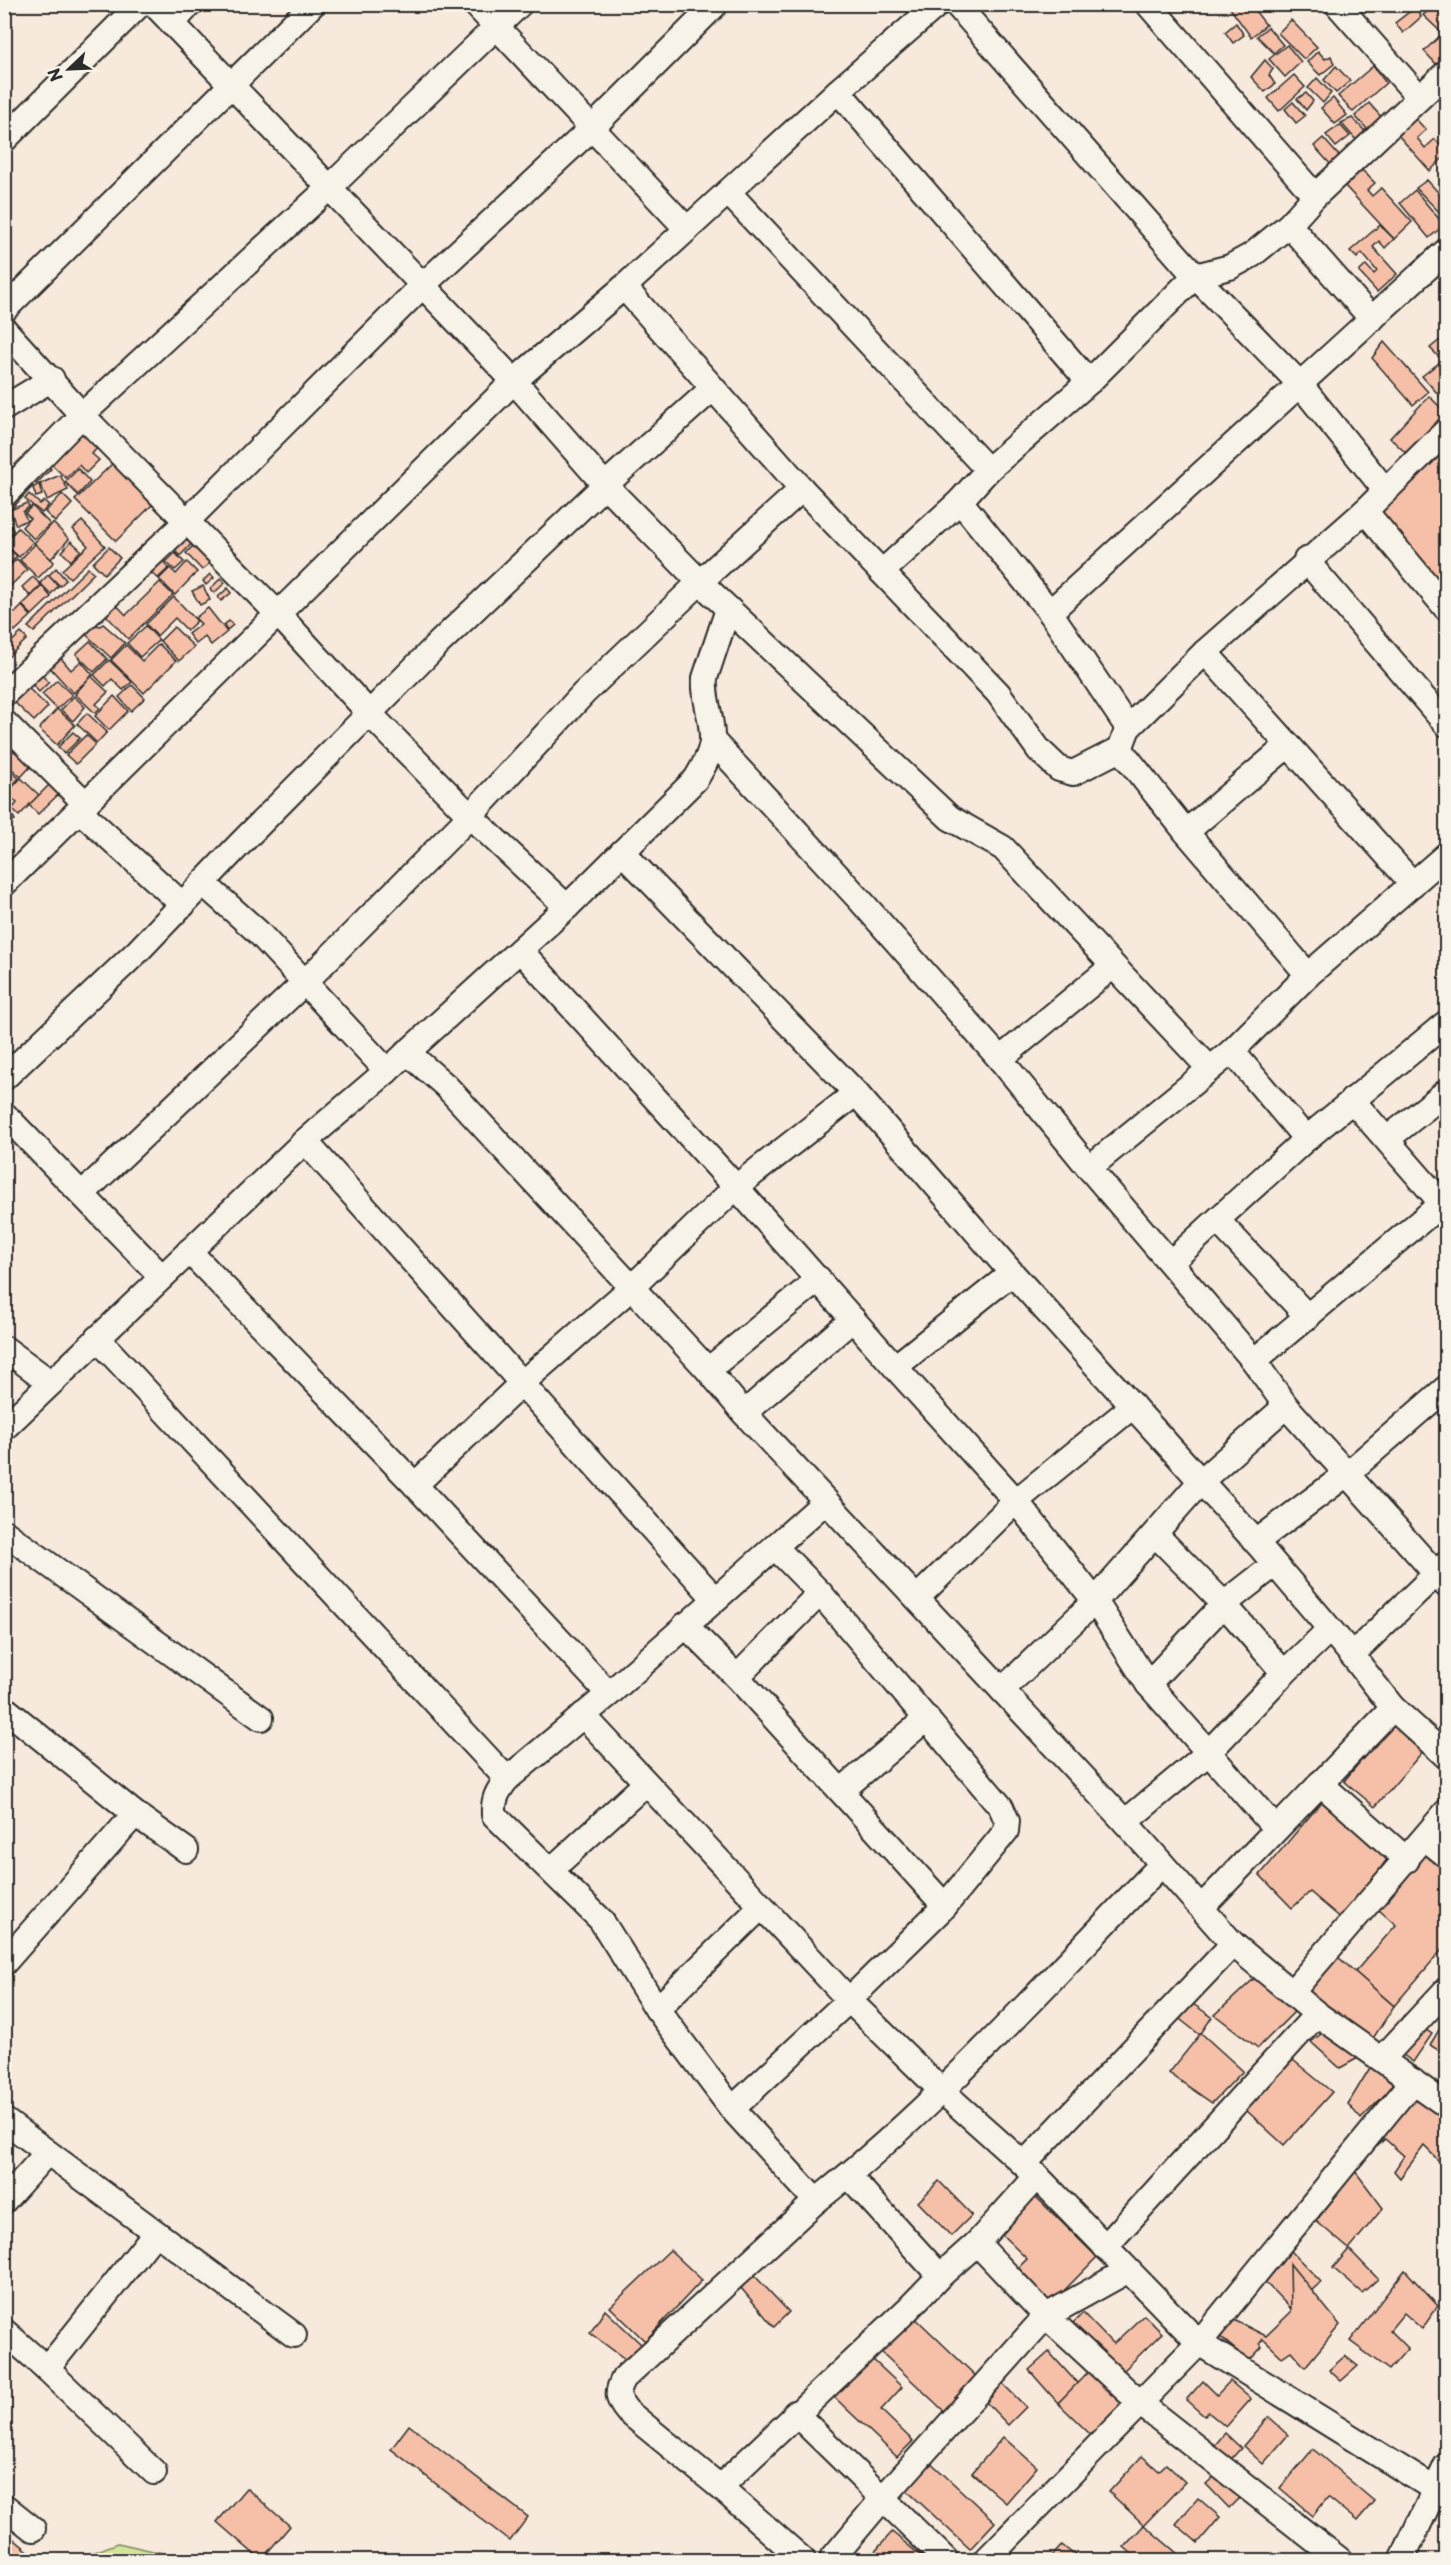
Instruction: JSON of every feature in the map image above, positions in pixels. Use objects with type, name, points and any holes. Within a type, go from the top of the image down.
[{"type":"street","points":[[4,140],[140,4]]},
{"type":"street","points":[[154,4],[514,381],[605,485],[700,582],[950,818],[1003,848],[1209,1069]]},
{"type":"street","points":[[172,24],[190,4]]},
{"type":"street","points":[[4,310],[313,4]]},
{"type":"street","points":[[475,4],[687,229]]},
{"type":"street","points":[[4,495],[82,415],[330,187],[520,4]]},
{"type":"street","points":[[4,694],[187,521],[422,286],[592,128],[716,4]]},
{"type":"street","points":[[956,4],[1195,276],[1299,383],[1384,490]]},
{"type":"street","points":[[1148,4],[1315,196]]},
{"type":"street","points":[[1337,4],[1419,97]]},
{"type":"street","points":[[4,884],[514,381],[624,287],[932,6]]},
{"type":"street","points":[[882,572],[960,501],[988,470],[1089,382],[1195,276],[1230,267],[1252,255],[1289,225],[1315,196],[1446,73]]},
{"type":"street","points":[[838,92],[1089,382]]},
{"type":"street","points":[[728,192],[988,470]]},
{"type":"street","points":[[1289,225],[1372,319]]},
{"type":"street","points":[[1050,612],[1446,251]]},
{"type":"street","points":[[624,287],[802,489],[998,693],[1039,750],[1059,769],[1072,773],[1124,738],[1204,652],[1306,560],[1365,511],[1446,431]]},
{"type":"street","points":[[4,329],[52,379],[82,415],[279,615],[370,714],[470,816],[567,907]]},
{"type":"street","points":[[4,408],[52,379]]},
{"type":"street","points":[[4,1078],[137,952],[439,644],[605,485],[712,389]]},
{"type":"street","points":[[82,1194],[305,982],[470,816],[584,693],[802,489]]},
{"type":"street","points":[[960,501],[1050,612],[1124,738],[1186,832],[1308,975]]},
{"type":"street","points":[[1365,511],[1446,608]]},
{"type":"street","points":[[1306,560],[1446,724]]},
{"type":"street","points":[[4,1428],[305,1141],[387,1071],[567,907],[696,779],[707,760],[712,740],[704,690],[705,678],[728,609]]},
{"type":"street","points":[[1204,652],[1413,884]]},
{"type":"street","points":[[4,722],[83,807],[183,905]]},
{"type":"street","points":[[712,740],[860,900],[1000,1059],[1089,1168],[1254,1362],[1286,1406],[1443,1574],[1352,1655]]},
{"type":"street","points":[[1186,832],[1288,745]]},
{"type":"street","points":[[622,852],[856,1094],[1012,1273],[1256,1542],[1352,1655],[1393,1708],[1446,1756]]},
{"type":"street","points":[[1089,1168],[1232,1051],[1308,975],[1446,855]]},
{"type":"street","points":[[203,883],[258,932],[387,1071]]},
{"type":"street","points":[[520,950],[819,1279],[1016,1501],[1095,1601],[1148,1684],[1276,1829]]},
{"type":"street","points":[[1000,1059],[1113,966]]},
{"type":"street","points":[[1171,1262],[1306,1139],[1446,1023]]},
{"type":"street","points":[[1232,1051],[1306,1139]]},
{"type":"street","points":[[407,1052],[446,1086],[708,1370],[744,1413],[1125,1822],[1233,1944],[1317,2014],[1446,2105]]},
{"type":"street","points":[[1387,1140],[1446,1092]]},
{"type":"street","points":[[415,1485],[522,1383],[632,1288],[736,1187],[856,1094]]},
{"type":"street","points":[[1254,1362],[1445,1204],[1352,1100]]},
{"type":"street","points":[[4,1114],[162,1277]]},
{"type":"street","points":[[305,1141],[715,1599]]},
{"type":"street","points":[[1218,1221],[1308,1317]]},
{"type":"street","points":[[189,1251],[415,1485],[609,1694]]},
{"type":"street","points":[[895,1367],[1012,1273]]},
{"type":"street","points":[[708,1370],[819,1279]]},
{"type":"street","points":[[744,1413],[853,1319]]},
{"type":"street","points":[[98,1338],[507,1779]]},
{"type":"street","points":[[4,1348],[50,1382]]},
{"type":"street","points":[[1256,1542],[1348,1473],[1446,1388]]},
{"type":"street","points":[[917,1598],[1016,1501],[1133,1406]]},
{"type":"street","points":[[1002,1690],[1095,1601],[1201,1481],[1286,1406]]},
{"type":"street","points":[[816,2201],[732,2109],[657,2009],[601,1920],[494,1815],[495,1795],[507,1779],[609,1694],[826,1501]]},
{"type":"street","points":[[4,1532],[261,1718]]},
{"type":"street","points":[[1155,1534],[1224,1604],[1284,1673]]},
{"type":"street","points":[[732,2109],[849,2000],[945,1906],[1000,1841],[1006,1831],[1007,1821],[1001,1807],[927,1718],[820,1593],[775,1547]]},
{"type":"street","points":[[1148,1684],[1224,1604],[1274,1565]]},
{"type":"street","points":[[736,1677],[820,1593]]},
{"type":"street","points":[[686,1625],[945,1906]]},
{"type":"street","points":[[1125,1822],[1208,1754],[1284,1673],[1329,1630]]},
{"type":"street","points":[[1202,1907],[1393,1708]]},
{"type":"street","points":[[6,1713],[135,1814],[186,1850]]},
{"type":"street","points":[[583,1715],[849,2000],[942,2091],[1031,2170],[1199,2343],[1436,2490]]},
{"type":"street","points":[[841,1791],[927,1718]]},
{"type":"street","points":[[551,1870],[646,1783]]},
{"type":"street","points":[[1320,1783],[1407,1860]]},
{"type":"street","points":[[1292,1992],[1446,1812]]},
{"type":"street","points":[[4,1963],[135,1814]]},
{"type":"street","points":[[1425,1838],[1446,1855]]},
{"type":"street","points":[[803,2560],[720,2487],[627,2411],[618,2400],[618,2388],[624,2379],[816,2201],[849,2176],[942,2091],[1162,1864]]},
{"type":"street","points":[[657,2009],[762,1906]]},
{"type":"street","points":[[720,2487],[795,2413],[908,2310],[940,2276],[977,2243],[1031,2170],[1233,1944]]},
{"type":"street","points":[[1382,2059],[1446,1990]]},
{"type":"street","points":[[1105,2247],[1317,2014]]},
{"type":"street","points":[[986,2560],[1199,2343],[1413,2082]]},
{"type":"street","points":[[4,2120],[294,2335]]},
{"type":"street","points":[[4,2201],[47,2153]]},
{"type":"street","points":[[849,2176],[940,2276]]},
{"type":"street","points":[[47,2369],[155,2233]]},
{"type":"street","points":[[977,2243],[1046,2316],[1141,2404],[1340,2560]]},
{"type":"street","points":[[831,2560],[883,2498],[1046,2316],[1127,2271]]},
{"type":"street","points":[[4,2331],[154,2472]]},
{"type":"street","points":[[795,2413],[946,2560]]},
{"type":"street","points":[[1402,2560],[1446,2466]]},
{"type":"street","points":[[4,2506],[33,2529]]},
{"type":"green space","points":[[118,2543],[193,2560],[74,2560]]},
{"type":"building","points":[[1227,4],[1250,4],[1266,25],[1251,37]]},
{"type":"building","points":[[1420,4],[1434,4],[1425,11]]},
{"type":"building","points":[[1438,4],[1446,13],[1446,37],[1423,15]]},
{"type":"building","points":[[1417,6],[1421,17],[1403,33],[1395,23]]},
{"type":"building","points":[[1291,20],[1317,47],[1304,59],[1278,33]]},
{"type":"building","points":[[1236,23],[1244,35],[1233,43],[1225,32]]},
{"type":"building","points":[[1268,27],[1283,45],[1274,53],[1257,36]]},
{"type":"building","points":[[1441,35],[1446,40],[1446,49],[1440,55],[1446,59],[1438,66],[1424,51]]},
{"type":"building","points":[[1287,45],[1301,62],[1285,77],[1269,59]]},
{"type":"building","points":[[1318,51],[1325,59],[1331,56],[1334,64],[1320,75],[1307,62]]},
{"type":"building","points":[[1265,60],[1273,69],[1269,75],[1275,84],[1265,92],[1251,77]]},
{"type":"building","points":[[1336,66],[1350,81],[1336,93],[1324,80]]},
{"type":"building","points":[[1373,66],[1386,83],[1353,112],[1338,96]]},
{"type":"building","points":[[1294,75],[1305,87],[1279,111],[1268,98]]},
{"type":"building","points":[[1317,78],[1331,93],[1323,103],[1308,88]]},
{"type":"building","points":[[1306,93],[1313,101],[1306,110],[1297,99]]},
{"type":"building","points":[[1333,98],[1347,115],[1335,124],[1321,108]]},
{"type":"building","points":[[1293,102],[1305,116],[1296,123],[1285,109]]},
{"type":"building","points":[[1369,103],[1383,119],[1370,132],[1355,116]]},
{"type":"building","points":[[1352,118],[1368,134],[1358,142],[1341,123]]},
{"type":"building","points":[[1415,118],[1426,130],[1417,138],[1425,148],[1435,139],[1446,152],[1446,155],[1430,171],[1397,134]]},
{"type":"building","points":[[1340,125],[1350,136],[1336,147],[1326,135]]},
{"type":"building","points":[[1323,138],[1340,157],[1331,165],[1314,146]]},
{"type":"building","points":[[1362,170],[1375,183],[1367,190],[1372,196],[1381,188],[1412,222],[1394,239],[1345,186]]},
{"type":"building","points":[[1427,180],[1446,201],[1446,209],[1441,214],[1416,188]]},
{"type":"building","points":[[1415,190],[1444,225],[1429,238],[1400,203]]},
{"type":"building","points":[[1380,225],[1394,239],[1385,248],[1379,241],[1373,247],[1397,274],[1377,292],[1359,272],[1366,265],[1374,274],[1377,271],[1362,253],[1357,258],[1350,251]]},
{"type":"building","points":[[1446,335],[1446,364],[1430,348]]},
{"type":"building","points":[[1384,342],[1428,392],[1413,405],[1372,358]]},
{"type":"building","points":[[1439,363],[1446,371],[1446,403],[1422,376]]},
{"type":"building","points":[[1429,396],[1446,413],[1446,417],[1407,454],[1390,438]]},
{"type":"building","points":[[81,431],[97,448],[92,454],[99,460],[86,473],[79,465],[66,478],[50,463]]},
{"type":"building","points":[[1446,440],[1446,588],[1373,503]]},
{"type":"building","points":[[43,461],[51,469],[36,484],[28,476]]},
{"type":"building","points":[[114,462],[154,503],[116,541],[75,500]]},
{"type":"building","points":[[78,469],[90,482],[78,495],[65,482]]},
{"type":"building","points":[[60,475],[68,490],[47,500],[40,484]]},
{"type":"building","points":[[25,479],[33,486],[4,517],[4,500]]},
{"type":"building","points":[[39,484],[42,495],[36,497],[33,488]]},
{"type":"building","points":[[29,494],[40,504],[44,501],[49,505],[42,513],[25,499]]},
{"type":"building","points":[[62,494],[72,504],[55,522],[45,512]]},
{"type":"building","points":[[27,503],[29,507],[23,512],[27,520],[16,525],[10,510]]},
{"type":"building","points":[[32,506],[50,524],[34,539],[22,527],[30,518],[25,513]]},
{"type":"building","points":[[82,521],[105,546],[70,578],[62,570],[88,546],[73,529]]},
{"type":"building","points":[[9,522],[14,532],[4,536],[4,524]]},
{"type":"building","points":[[53,523],[69,539],[51,559],[34,543]]},
{"type":"building","points":[[184,527],[196,539],[180,556],[167,543]]},
{"type":"building","points":[[18,528],[33,542],[19,557],[4,543]]},
{"type":"building","points":[[199,540],[215,558],[202,570],[186,553]]},
{"type":"building","points":[[71,541],[81,550],[71,561],[62,552]]},
{"type":"building","points":[[35,544],[54,562],[38,578],[20,560]]},
{"type":"building","points":[[4,545],[17,556],[4,570]]},
{"type":"building","points":[[109,547],[120,558],[104,574],[93,563]]},
{"type":"building","points":[[175,553],[184,562],[175,570],[166,562]]},
{"type":"building","points":[[17,559],[27,570],[8,588],[4,585],[4,571]]},
{"type":"building","points":[[162,560],[169,568],[158,578],[149,572]]},
{"type":"building","points":[[187,562],[197,572],[175,595],[159,579],[170,568],[176,574]]},
{"type":"building","points":[[56,568],[66,580],[60,586],[49,575]]},
{"type":"building","points":[[88,568],[94,573],[34,632],[28,627]]},
{"type":"building","points":[[210,574],[214,578],[206,585],[203,581]]},
{"type":"building","points":[[48,575],[58,586],[51,594],[40,583]]},
{"type":"building","points":[[33,577],[41,585],[30,596],[22,587]]},
{"type":"building","points":[[221,578],[225,583],[214,593],[210,589]]},
{"type":"building","points":[[160,582],[173,595],[128,639],[105,614],[113,601],[126,615]]},
{"type":"building","points":[[42,586],[51,597],[32,615],[22,605]]},
{"type":"building","points":[[203,586],[210,600],[200,605],[192,591]]},
{"type":"building","points":[[228,588],[231,593],[221,601],[218,597]]},
{"type":"building","points":[[174,597],[197,621],[187,630],[175,618],[157,636],[146,624]]},
{"type":"building","points":[[4,602],[15,613],[22,606],[31,616],[15,631],[4,621]]},
{"type":"building","points":[[208,608],[227,632],[211,645],[205,637],[196,644],[188,634],[201,624],[195,618]]},
{"type":"building","points":[[102,616],[96,625],[103,624],[125,643],[111,658],[79,628]]},
{"type":"building","points":[[229,621],[233,625],[227,630],[224,625]]},
{"type":"building","points":[[146,626],[159,640],[140,657],[127,643]]},
{"type":"building","points":[[174,627],[194,647],[179,661],[160,641]]},
{"type":"building","points":[[21,633],[27,639],[4,661],[4,649]]},
{"type":"building","points":[[90,641],[107,659],[94,672],[76,654]]},
{"type":"building","points":[[63,644],[69,650],[60,657],[71,670],[81,661],[93,675],[73,693],[44,661]]},
{"type":"building","points":[[159,644],[176,661],[144,693],[111,660],[126,645],[142,661]]},
{"type":"building","points":[[109,660],[132,682],[123,690],[112,679],[105,686],[94,675]]},
{"type":"building","points":[[40,674],[49,682],[39,692],[26,678]]},
{"type":"building","points":[[91,676],[108,692],[96,704],[100,708],[95,713],[75,694]]},
{"type":"building","points":[[57,680],[72,695],[57,709],[42,694]]},
{"type":"building","points":[[23,683],[48,707],[34,721],[9,697]]},
{"type":"building","points":[[132,685],[145,698],[131,711],[119,697]]},
{"type":"building","points":[[74,696],[85,707],[73,721],[61,710]]},
{"type":"building","points":[[114,696],[128,711],[109,730],[95,716]]},
{"type":"building","points":[[57,709],[75,725],[57,745],[39,729]]},
{"type":"building","points":[[87,713],[107,732],[97,743],[77,724]]},
{"type":"building","points":[[73,732],[80,738],[64,754],[58,747]]},
{"type":"building","points":[[86,735],[96,744],[76,764],[66,755]]},
{"type":"building","points":[[14,750],[31,766],[21,777],[4,762]]},
{"type":"building","points":[[4,765],[19,778],[11,787],[4,781]]},
{"type":"building","points":[[21,778],[39,795],[19,816],[12,809],[17,803],[7,793]]},
{"type":"building","points":[[53,781],[63,790],[38,814],[29,805]]},
{"type":"building","points":[[4,799],[13,806],[9,810],[15,820],[4,826]]},
{"type":"building","points":[[1396,1719],[1424,1750],[1375,1807],[1344,1781]]},
{"type":"building","points":[[1326,1797],[1390,1855],[1343,1920],[1310,1892],[1292,1908],[1260,1875]]},
{"type":"building","points":[[1446,1823],[1446,1945],[1394,2006],[1355,1972],[1396,1925],[1362,1895]]},
{"type":"building","points":[[1322,1943],[1394,2006],[1370,2043],[1293,1979]]},
{"type":"building","points":[[1259,1974],[1299,2007],[1258,2048],[1215,2015]]},
{"type":"building","points":[[1184,1998],[1212,2017],[1200,2035],[1172,2013]]},
{"type":"building","points":[[1404,2015],[1432,2034],[1413,2062],[1385,2042]]},
{"type":"building","points":[[1446,2018],[1446,2055],[1430,2045]]},
{"type":"building","points":[[1326,2030],[1358,2058],[1340,2068],[1311,2042]]},
{"type":"building","points":[[1201,2033],[1243,2071],[1212,2103],[1169,2073]]},
{"type":"building","points":[[1293,2060],[1332,2092],[1284,2145],[1246,2110]]},
{"type":"building","points":[[1371,2066],[1394,2085],[1361,2119],[1348,2104]]},
{"type":"building","points":[[1410,2090],[1446,2122],[1446,2168],[1424,2146],[1400,2178],[1394,2171],[1404,2156],[1385,2139],[1375,2148],[1370,2142]]},
{"type":"building","points":[[1355,2171],[1383,2208],[1349,2249],[1316,2221]]},
{"type":"building","points":[[939,2181],[972,2215],[951,2236],[918,2202]]},
{"type":"building","points":[[1032,2193],[1097,2257],[1049,2306],[1014,2272],[1027,2259],[996,2229]]},
{"type":"building","points":[[1349,2249],[1378,2279],[1362,2293],[1333,2268]]},
{"type":"building","points":[[670,2250],[702,2280],[645,2341],[610,2307]]},
{"type":"building","points":[[1291,2251],[1321,2282],[1291,2309],[1264,2281]]},
{"type":"building","points":[[1290,2264],[1340,2325],[1305,2367],[1291,2351],[1282,2357],[1263,2339],[1260,2343],[1262,2347],[1249,2361],[1218,2335],[1230,2318],[1266,2336],[1291,2312]]},
{"type":"building","points":[[1405,2270],[1438,2306],[1422,2329],[1404,2313],[1390,2330],[1408,2348],[1389,2370],[1350,2341]]},
{"type":"building","points":[[753,2274],[789,2312],[774,2327],[741,2288]]},
{"type":"building","points":[[605,2310],[642,2345],[625,2359],[590,2333]]},
{"type":"building","points":[[909,2312],[979,2379],[946,2413],[876,2347]]},
{"type":"building","points":[[1083,2313],[1113,2344],[1144,2315],[1162,2333],[1121,2373],[1073,2323]]},
{"type":"building","points":[[1049,2352],[1078,2384],[1058,2403],[1029,2370]]},
{"type":"building","points":[[869,2356],[902,2387],[881,2410],[913,2441],[897,2457],[832,2395]]},
{"type":"building","points":[[1345,2356],[1358,2366],[1341,2381],[1329,2370]]},
{"type":"building","points":[[1089,2371],[1122,2404],[1092,2436],[1058,2403]]},
{"type":"building","points":[[998,2379],[1026,2407],[1008,2425],[981,2397]]},
{"type":"building","points":[[1203,2381],[1217,2395],[1230,2381],[1251,2399],[1226,2427],[1208,2412],[1204,2416],[1186,2400]]},
{"type":"building","points":[[1268,2417],[1288,2435],[1263,2464],[1243,2446]]},
{"type":"building","points":[[409,2425],[528,2517],[510,2541],[391,2449]]},
{"type":"building","points":[[1225,2433],[1241,2448],[1226,2465],[1210,2451]]},
{"type":"building","points":[[1003,2437],[1037,2467],[1006,2503],[972,2473]]},
{"type":"building","points":[[1313,2449],[1374,2501],[1357,2521],[1328,2497],[1313,2516],[1280,2488]]},
{"type":"building","points":[[1142,2456],[1159,2471],[1166,2464],[1185,2482],[1144,2525],[1109,2492]]},
{"type":"building","points":[[927,2459],[995,2522],[970,2549],[902,2486]]},
{"type":"building","points":[[1218,2473],[1241,2496],[1229,2508],[1206,2484]]},
{"type":"building","points":[[246,2488],[290,2526],[261,2560],[217,2522]]},
{"type":"building","points":[[1198,2498],[1220,2517],[1198,2543],[1176,2524]]},
{"type":"building","points":[[1144,2525],[1185,2560],[1139,2560],[1124,2547]]},
{"type":"building","points":[[4,2531],[33,2555],[28,2560],[4,2560]]},
{"type":"building","points":[[892,2532],[926,2560],[881,2560],[873,2554]]},
{"type":"building","points":[[1062,2545],[1080,2560],[1049,2560]]}]
